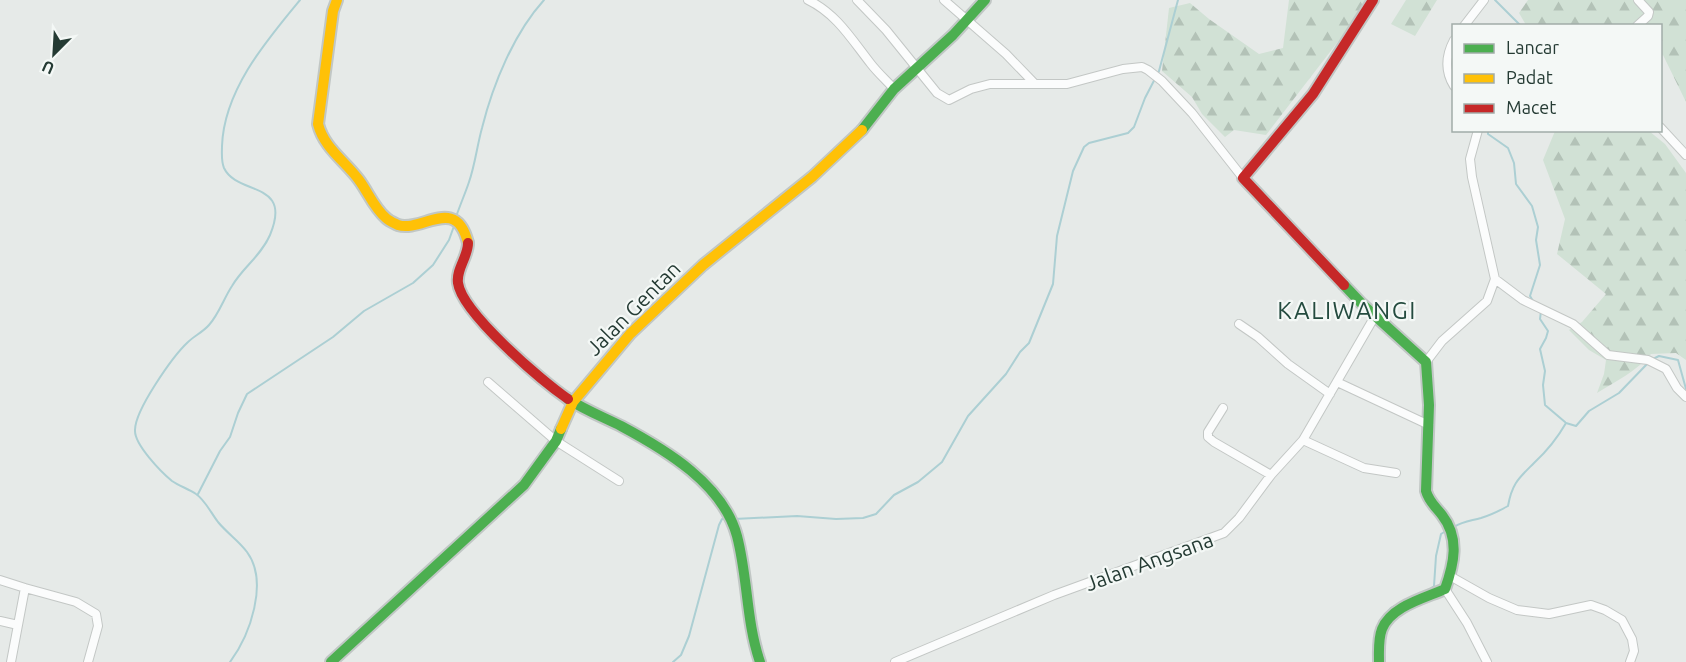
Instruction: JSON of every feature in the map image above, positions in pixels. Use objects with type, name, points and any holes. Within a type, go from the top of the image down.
[{"type":"street","points":[[337,0],[333,11],[319,130],[357,176],[387,219],[409,226],[441,217],[453,221],[468,242],[469,250],[458,277],[458,285],[471,309],[540,379],[573,402],[630,431],[708,487],[730,518],[741,564],[751,640],[760,662]]},
{"type":"street","points":[[808,0],[821,6],[835,20],[894,89]]},
{"type":"street","points":[[857,0],[886,30],[938,93],[949,100],[970,89],[990,84],[1067,84],[1123,69],[1142,67],[1154,74],[1192,113],[1243,178],[1308,248],[1375,316],[1426,362],[1429,392],[1426,491],[1432,505],[1453,534],[1454,548],[1450,576],[1445,589],[1404,608],[1387,620],[1380,639],[1379,662]]},
{"type":"street","points":[[944,0],[1006,54],[1035,84]]},
{"type":"street","name":"Jalan Gentan","points":[[331,662],[524,485],[556,441],[573,402],[630,334],[703,265],[812,177],[856,136],[894,89],[967,21],[985,0]]},
{"type":"street","points":[[1243,178],[1313,94],[1373,0]]},
{"type":"street","points":[[1466,24],[1484,0]]},
{"type":"street","points":[[1638,0],[1649,12],[1640,24]]},
{"type":"street","points":[[1452,44],[1447,71],[1452,82]]},
{"type":"street","points":[[1662,129],[1686,155]]},
{"type":"street","points":[[1426,362],[1442,341],[1487,301],[1495,279],[1472,177],[1470,159],[1477,132]]},
{"type":"street","points":[[1495,279],[1523,300],[1573,324],[1608,355],[1652,362],[1666,369],[1677,388],[1686,397]]},
{"type":"street","name":"Jalan Angsana","points":[[895,662],[1054,595],[1224,533],[1239,518],[1271,475],[1304,440],[1375,316]]},
{"type":"street","points":[[1239,324],[1258,337],[1288,364],[1330,394]]},
{"type":"street","points":[[488,382],[556,441],[619,480]]},
{"type":"street","points":[[1337,382],[1429,425]]},
{"type":"street","points":[[1222,408],[1208,432],[1208,437],[1271,475]]},
{"type":"street","points":[[1304,440],[1364,468],[1396,473]]},
{"type":"street","points":[[1450,576],[1489,598],[1517,610],[1549,614],[1591,605],[1605,610],[1622,620],[1632,639],[1634,651],[1630,662]]},
{"type":"street","points":[[0,580],[76,602],[96,614],[98,626],[88,662]]},
{"type":"street","points":[[11,662],[25,588]]},
{"type":"street","points":[[1445,589],[1467,623],[1487,662]]},
{"type":"street","points":[[0,621],[18,626]]},
{"type":"green space","points":[[1289,0],[1365,0],[1357,17],[1266,135],[1234,130],[1225,137],[1202,114],[1192,97],[1162,71],[1169,8],[1190,3],[1259,54],[1283,48]]},
{"type":"green space","points":[[1406,0],[1437,0],[1415,36],[1391,24]]},
{"type":"green space","points":[[1528,0],[1686,0],[1686,102],[1662,56],[1662,24],[1525,24],[1519,13]]},
{"type":"green space","points":[[1555,132],[1650,132],[1665,144],[1686,173],[1686,360],[1676,353],[1651,354],[1633,370],[1597,393],[1606,360],[1589,350],[1569,330],[1582,322],[1606,294],[1557,254],[1565,219],[1543,160]]},
{"type":"waterway","points":[[230,662],[244,638],[254,608],[257,593],[253,564],[244,548],[218,522],[205,503],[193,492],[172,481],[155,465],[139,443],[135,431],[136,422],[147,398],[164,371],[188,342],[213,321],[236,279],[262,249],[270,235],[275,217],[274,205],[269,197],[260,191],[231,177],[222,163],[222,146],[230,105],[249,67],[300,0]]},
{"type":"waterway","points":[[456,217],[471,176],[480,135],[499,77],[514,43],[544,0]]},
{"type":"waterway","points":[[734,519],[797,516],[836,519],[863,518],[876,514],[894,495],[918,482],[942,462],[968,416],[1006,374],[1020,352],[1029,343],[1053,284],[1057,236],[1073,171],[1084,147],[1089,143],[1128,133],[1134,127],[1159,71],[1178,0]]},
{"type":"waterway","points":[[1495,0],[1519,24]]},
{"type":"waterway","points":[[1488,132],[1508,148],[1514,163],[1516,184],[1532,206],[1538,227],[1536,240],[1540,265],[1530,296],[1533,301]]},
{"type":"waterway","points":[[198,494],[220,451],[230,437],[247,394],[333,337],[364,311],[413,283],[433,265],[449,240],[454,226]]},
{"type":"waterway","points":[[1541,311],[1540,319],[1548,331],[1540,349],[1545,371],[1543,385],[1545,405],[1565,422]]},
{"type":"waterway","points":[[1653,359],[1659,356],[1678,360],[1686,389]]},
{"type":"waterway","points":[[1454,527],[1488,516],[1508,506],[1517,481],[1548,449],[1566,423],[1576,426],[1589,411],[1619,393],[1648,363]]},
{"type":"waterway","points":[[673,662],[681,655],[689,636],[719,525],[722,519],[725,519]]},
{"type":"waterway","points":[[1425,593],[1434,586],[1436,556],[1441,534],[1446,531]]},
{"type":"waterway","points":[[1382,618],[1391,608],[1419,595]]},
{"type":"waterway","points":[[1373,662],[1374,653]]},
{"type":"traffic: fast","points":[[862,130],[894,89],[953,35],[985,0]]},
{"type":"traffic: fast","points":[[1344,285],[1426,362],[1429,405],[1426,491],[1448,524],[1454,551],[1445,589],[1409,604],[1386,621],[1380,637],[1379,662]]},
{"type":"traffic: fast","points":[[568,399],[638,435],[674,458],[691,470],[719,500],[730,517],[737,536],[752,631],[760,662]]},
{"type":"traffic: fast","points":[[331,662],[524,485],[556,441],[561,429]]},
{"type":"traffic: slow","points":[[337,0],[333,11],[318,124],[321,133],[359,180],[378,210],[389,220],[398,225],[407,226],[447,218],[463,228],[468,243]]},
{"type":"traffic: slow","points":[[561,429],[573,402],[630,334],[703,265],[812,177],[862,130]]},
{"type":"traffic: jam","points":[[1344,285],[1243,178],[1313,94],[1373,0]]},
{"type":"traffic: jam","points":[[468,243],[458,278],[463,296],[473,311],[505,346],[540,378],[568,399]]},
{"type":"district","name":"KALIWANGI","points":[[1347,310]]}]
